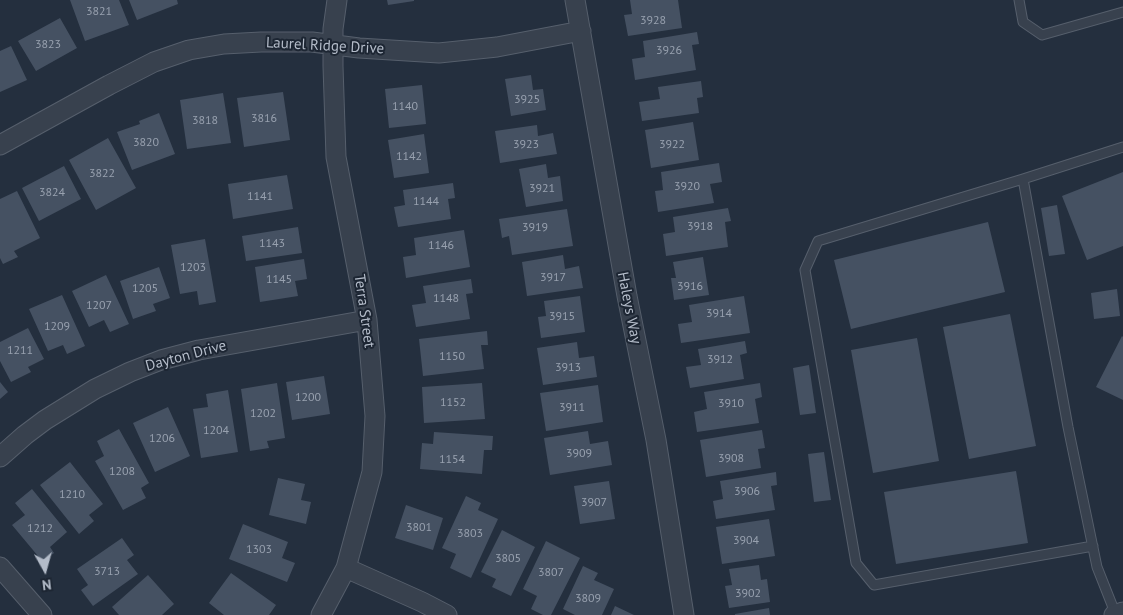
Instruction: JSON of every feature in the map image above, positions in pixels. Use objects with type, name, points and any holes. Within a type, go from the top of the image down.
[{"type":"street","name":"Terra Street","points":[[321,615],[346,568],[372,472],[375,416],[367,320],[336,157],[333,29],[337,0]]},
{"type":"street","name":"Haleys Way","points":[[575,0],[627,296],[656,440],[684,615]]},
{"type":"street","name":"Laurel Ridge Drive","points":[[0,145],[116,81],[154,62],[189,50],[224,44],[312,42],[359,48],[438,52],[497,47],[581,31]]},
{"type":"street","name":"Dayton Drive","points":[[0,457],[45,420],[95,388],[162,360],[199,350],[367,320]]},
{"type":"street","points":[[0,567],[42,615]]},
{"type":"street","points":[[346,568],[447,615]]},
{"type":"lane","points":[[1019,0],[1023,22],[1042,35],[1123,12]]},
{"type":"lane","points":[[1093,546],[874,585],[856,563],[805,270],[818,241],[1023,180],[1123,147]]},
{"type":"lane","points":[[1023,180],[1068,427],[1097,566],[1117,614]]},
{"type":"building","points":[[70,0],[119,0],[129,25],[85,41]]},
{"type":"building","points":[[129,0],[177,0],[178,4],[137,20]]},
{"type":"building","points":[[387,0],[414,0],[414,1],[388,5]]},
{"type":"building","points":[[630,0],[678,0],[682,28],[628,36],[624,15],[632,14]]},
{"type":"building","points":[[60,18],[77,48],[36,71],[18,41]]},
{"type":"building","points":[[697,32],[699,44],[692,45],[696,70],[635,80],[632,59],[645,57],[643,41]]},
{"type":"building","points":[[11,46],[27,80],[0,92],[0,51]]},
{"type":"building","points":[[531,75],[533,90],[543,89],[546,110],[511,116],[505,79]]},
{"type":"building","points":[[701,81],[703,97],[697,98],[699,113],[642,121],[639,102],[660,99],[658,87]]},
{"type":"building","points":[[422,85],[426,124],[389,128],[385,89]]},
{"type":"building","points":[[283,92],[290,140],[244,147],[237,98]]},
{"type":"building","points":[[223,93],[231,143],[187,149],[180,100]]},
{"type":"building","points":[[159,113],[175,154],[132,170],[117,132],[140,124],[139,121]]},
{"type":"building","points":[[693,122],[699,160],[651,168],[645,130]]},
{"type":"building","points":[[537,125],[538,136],[553,133],[557,154],[500,163],[495,131]]},
{"type":"building","points":[[424,134],[429,173],[394,178],[388,140]]},
{"type":"building","points":[[108,138],[136,188],[96,210],[69,160]]},
{"type":"building","points":[[719,163],[722,182],[710,184],[714,203],[658,212],[655,191],[663,190],[661,172]]},
{"type":"building","points":[[546,164],[548,178],[560,176],[563,201],[526,207],[519,169]]},
{"type":"building","points":[[64,166],[81,199],[39,221],[22,188]]},
{"type":"building","points":[[1123,172],[1123,246],[1087,260],[1062,196]]},
{"type":"building","points":[[287,175],[293,209],[233,219],[228,184]]},
{"type":"building","points":[[453,183],[455,198],[448,199],[451,219],[398,227],[394,207],[405,205],[403,190]]},
{"type":"building","points":[[17,191],[40,238],[14,251],[18,257],[3,264],[0,258],[0,199]]},
{"type":"building","points":[[1057,205],[1065,254],[1049,256],[1041,208]]},
{"type":"building","points":[[728,208],[731,221],[725,222],[728,247],[666,256],[663,234],[675,232],[673,217]]},
{"type":"building","points":[[567,209],[573,246],[512,255],[509,236],[502,238],[499,219]]},
{"type":"building","points":[[988,222],[1005,292],[851,329],[834,260]]},
{"type":"building","points":[[298,227],[302,253],[246,261],[242,236]]},
{"type":"building","points":[[464,230],[470,267],[406,278],[403,257],[416,255],[414,238]]},
{"type":"building","points":[[205,239],[216,302],[199,305],[197,291],[180,294],[171,245]]},
{"type":"building","points":[[563,255],[565,269],[579,266],[583,288],[527,296],[522,262]]},
{"type":"building","points":[[703,257],[709,295],[674,300],[671,278],[676,278],[673,262]]},
{"type":"building","points":[[304,259],[307,279],[295,281],[298,296],[260,302],[255,267]]},
{"type":"building","points":[[159,267],[170,298],[153,304],[156,311],[133,319],[120,281]]},
{"type":"building","points":[[106,275],[129,324],[110,332],[104,320],[89,327],[72,291]]},
{"type":"building","points":[[471,279],[473,293],[466,294],[470,319],[416,327],[412,305],[426,303],[423,286]]},
{"type":"building","points":[[1117,289],[1120,316],[1094,319],[1091,293]]},
{"type":"building","points":[[62,295],[85,346],[67,354],[63,345],[48,351],[29,309]]},
{"type":"building","points":[[580,296],[585,332],[541,338],[538,317],[546,316],[544,301]]},
{"type":"building","points":[[744,296],[750,333],[681,343],[678,324],[692,322],[689,305]]},
{"type":"building","points":[[1010,314],[1036,446],[969,459],[943,327]]},
{"type":"building","points":[[28,328],[44,359],[28,367],[31,372],[11,382],[0,361],[0,342]]},
{"type":"building","points":[[487,331],[488,345],[481,345],[484,369],[423,376],[419,339]]},
{"type":"building","points":[[1123,337],[1123,400],[1096,387]]},
{"type":"building","points":[[917,338],[939,461],[873,473],[851,350]]},
{"type":"building","points":[[745,341],[747,353],[740,355],[744,379],[690,388],[686,367],[701,365],[698,349]]},
{"type":"building","points":[[577,342],[579,358],[594,356],[597,377],[543,385],[537,348]]},
{"type":"building","points":[[809,365],[816,413],[800,415],[793,368]]},
{"type":"building","points":[[324,376],[330,414],[292,420],[286,382]]},
{"type":"building","points":[[0,382],[8,392],[0,399]]},
{"type":"building","points":[[277,383],[285,438],[267,441],[269,448],[250,451],[241,389]]},
{"type":"building","points":[[482,383],[485,419],[424,423],[422,387]]},
{"type":"building","points":[[760,383],[762,397],[755,399],[759,423],[697,432],[694,412],[707,409],[704,392]]},
{"type":"building","points":[[598,385],[603,422],[546,431],[540,393]]},
{"type":"building","points":[[228,390],[238,452],[201,458],[193,409],[208,407],[206,394]]},
{"type":"building","points":[[168,407],[190,456],[155,472],[133,423]]},
{"type":"building","points":[[119,429],[149,483],[141,488],[146,498],[123,510],[95,461],[104,456],[97,441]]},
{"type":"building","points":[[762,430],[765,448],[758,449],[761,468],[706,477],[700,440]]},
{"type":"building","points":[[588,431],[590,444],[608,441],[612,465],[550,475],[544,438]]},
{"type":"building","points":[[434,432],[493,436],[492,450],[484,450],[482,474],[420,469],[422,443],[433,444]]},
{"type":"building","points":[[824,452],[831,500],[814,502],[808,454]]},
{"type":"building","points":[[70,462],[103,504],[89,515],[94,521],[79,534],[40,485]]},
{"type":"building","points":[[1016,471],[1028,543],[896,564],[884,492]]},
{"type":"building","points":[[776,472],[777,485],[771,486],[775,510],[716,519],[713,501],[723,499],[720,481]]},
{"type":"building","points":[[278,478],[305,484],[301,500],[311,502],[306,524],[269,515]]},
{"type":"building","points":[[609,481],[615,519],[580,524],[574,486]]},
{"type":"building","points":[[32,489],[67,532],[50,547],[54,553],[43,562],[12,525],[25,515],[15,503]]},
{"type":"building","points":[[466,496],[481,503],[478,510],[498,519],[471,578],[450,568],[456,554],[442,548]]},
{"type":"building","points":[[406,505],[443,518],[433,550],[395,538]]},
{"type":"building","points":[[769,519],[775,556],[722,564],[716,527]]},
{"type":"building","points":[[243,524],[288,542],[282,558],[295,563],[287,582],[229,559]]},
{"type":"building","points":[[502,530],[535,547],[511,596],[492,587],[496,579],[481,572]]},
{"type":"building","points":[[122,538],[134,555],[127,560],[138,574],[93,606],[81,590],[88,585],[77,569]]},
{"type":"building","points":[[546,541],[580,558],[551,615],[543,615],[531,609],[537,596],[523,589]]},
{"type":"building","points":[[759,565],[761,580],[767,579],[770,602],[729,608],[725,586],[732,585],[729,569]]},
{"type":"building","points":[[583,566],[598,573],[594,580],[614,589],[602,615],[575,615],[563,609]]},
{"type":"building","points":[[231,573],[276,605],[269,615],[224,615],[209,603]]},
{"type":"building","points":[[148,575],[174,604],[162,615],[119,615],[112,607]]},
{"type":"building","points":[[615,606],[634,615],[611,615]]},
{"type":"building","points":[[769,608],[770,615],[735,615],[735,614]]}]
